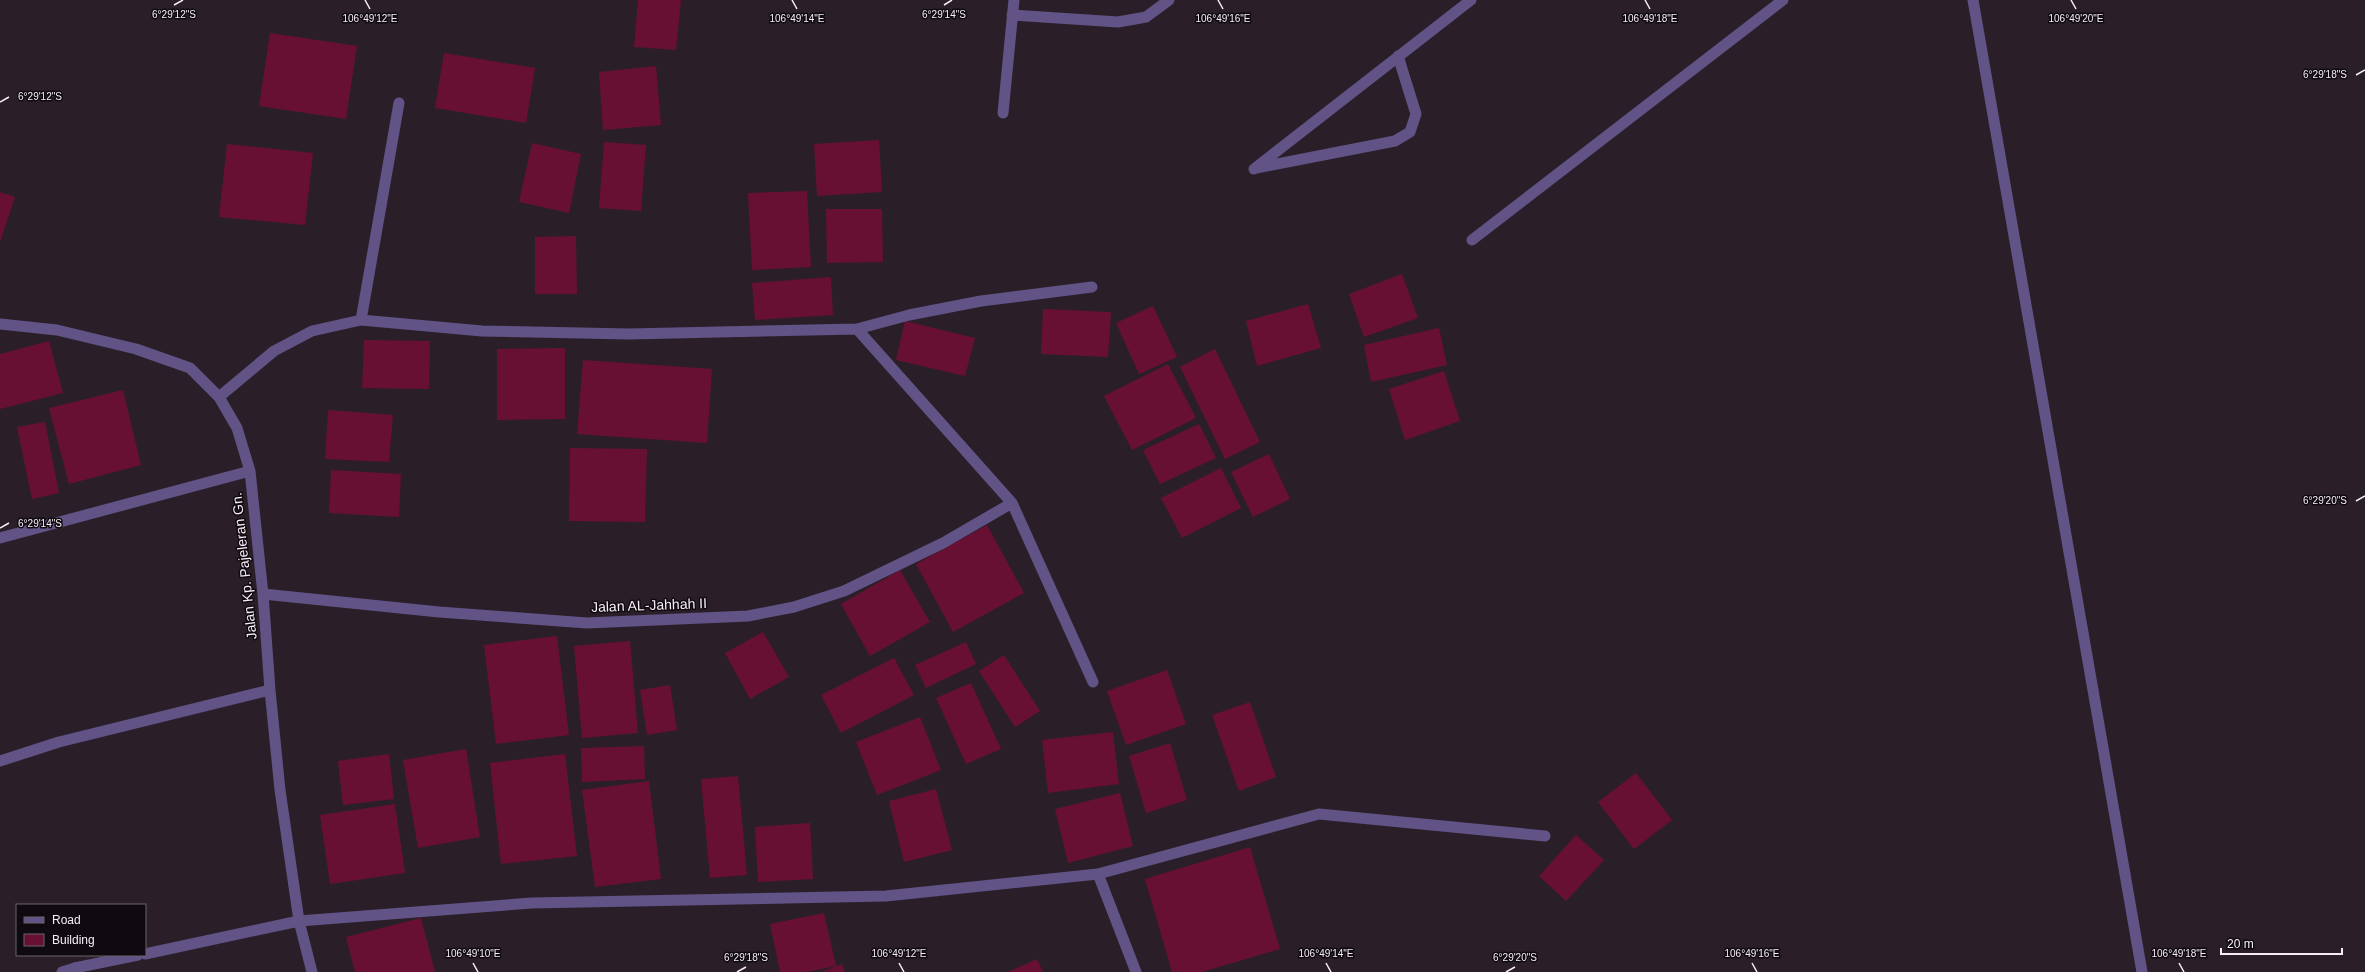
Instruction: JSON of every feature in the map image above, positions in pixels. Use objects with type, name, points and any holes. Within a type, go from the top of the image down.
[{"type":"street","points":[[1003,113],[1014,0]]},
{"type":"street","points":[[1012,15],[1118,22],[1146,17],[1169,0]]},
{"type":"street","points":[[1398,56],[1416,114],[1410,132],[1395,141],[1254,169],[1398,56],[1471,0]]},
{"type":"street","points":[[1472,240],[1783,0]]},
{"type":"street","points":[[1973,0],[2142,972]]},
{"type":"street","points":[[361,320],[398,103]]},
{"type":"street","points":[[219,397],[274,351],[312,331],[361,320],[482,331],[621,334],[856,329],[909,315],[981,301],[1092,287]]},
{"type":"street","name":"Jalan Kp. Pajeleran Gn.","points":[[0,324],[57,330],[136,349],[190,368],[219,397],[238,428],[250,471],[263,594],[270,690],[280,790],[299,921],[312,972]]},
{"type":"street","points":[[856,329],[1012,503],[1093,682]]},
{"type":"street","points":[[0,538],[250,471]]},
{"type":"street","name":"Jalan AL-Jahhah II","points":[[263,594],[439,612],[586,623],[748,616],[794,607],[844,591],[943,543],[1012,503]]},
{"type":"street","points":[[0,761],[59,742],[270,690]]},
{"type":"street","points":[[146,954],[299,921],[532,903],[886,896],[1098,874],[1319,814],[1545,836]]},
{"type":"street","points":[[1098,874],[1136,972]]},
{"type":"street","points":[[62,972],[133,956]]},
{"type":"building","points":[[638,0],[681,0],[676,50],[634,47]]},
{"type":"building","points":[[270,33],[357,46],[346,119],[259,106]]},
{"type":"building","points":[[444,53],[535,68],[526,123],[435,108]]},
{"type":"building","points":[[656,66],[661,125],[603,130],[599,72]]},
{"type":"building","points":[[879,140],[882,192],[817,196],[814,144]]},
{"type":"building","points":[[604,142],[646,145],[641,211],[599,208]]},
{"type":"building","points":[[532,143],[581,154],[569,213],[519,202]]},
{"type":"building","points":[[227,144],[313,153],[305,225],[219,217]]},
{"type":"building","points":[[807,191],[811,267],[752,270],[748,193]]},
{"type":"building","points":[[0,192],[15,197],[0,242]]},
{"type":"building","points":[[826,209],[882,209],[883,262],[827,263]]},
{"type":"building","points":[[576,236],[577,294],[535,294],[535,237]]},
{"type":"building","points":[[1402,274],[1418,318],[1364,337],[1349,294]]},
{"type":"building","points":[[831,277],[833,315],[755,320],[752,283]]},
{"type":"building","points":[[1308,304],[1321,348],[1257,366],[1246,321]]},
{"type":"building","points":[[1153,306],[1177,357],[1139,374],[1116,323]]},
{"type":"building","points":[[1043,309],[1111,312],[1108,357],[1041,354]]},
{"type":"building","points":[[905,321],[975,338],[965,376],[896,360]]},
{"type":"building","points":[[1439,328],[1447,365],[1371,382],[1364,345]]},
{"type":"building","points":[[364,340],[430,341],[429,389],[362,388]]},
{"type":"building","points":[[49,341],[63,393],[0,409],[0,354]]},
{"type":"building","points":[[565,348],[565,419],[497,420],[497,349]]},
{"type":"building","points":[[1215,349],[1260,442],[1225,459],[1180,367]]},
{"type":"building","points":[[583,360],[712,369],[707,443],[577,434]]},
{"type":"building","points":[[1168,364],[1196,418],[1132,450],[1104,396]]},
{"type":"building","points":[[1444,371],[1460,421],[1405,440],[1389,389]]},
{"type":"building","points":[[123,390],[141,465],[69,484],[49,408]]},
{"type":"building","points":[[328,410],[393,415],[389,462],[325,459]]},
{"type":"building","points":[[45,422],[59,493],[32,499],[17,427]]},
{"type":"building","points":[[1199,424],[1216,458],[1160,484],[1143,450]]},
{"type":"building","points":[[570,448],[647,449],[645,522],[569,521]]},
{"type":"building","points":[[1269,454],[1290,499],[1253,517],[1231,472]]},
{"type":"building","points":[[1221,468],[1241,508],[1182,538],[1161,498]]},
{"type":"building","points":[[331,470],[401,474],[399,517],[329,513]]},
{"type":"building","points":[[987,525],[1024,593],[953,632],[916,564]]},
{"type":"building","points":[[900,570],[930,622],[870,656],[841,604]]},
{"type":"building","points":[[763,632],[789,677],[750,699],[725,653]]},
{"type":"building","points":[[557,636],[569,735],[496,744],[484,645]]},
{"type":"building","points":[[630,641],[638,733],[582,738],[574,646]]},
{"type":"building","points":[[966,642],[976,664],[926,688],[915,665]]},
{"type":"building","points":[[1004,655],[1040,711],[1015,727],[979,671]]},
{"type":"building","points":[[894,658],[914,695],[841,733],[821,695]]},
{"type":"building","points":[[1167,670],[1186,724],[1126,745],[1107,691]]},
{"type":"building","points":[[971,683],[1001,749],[966,764],[936,698]]},
{"type":"building","points":[[670,685],[677,730],[647,735],[640,690]]},
{"type":"building","points":[[1250,702],[1276,777],[1239,791],[1212,715]]},
{"type":"building","points":[[920,717],[941,770],[877,795],[856,742]]},
{"type":"building","points":[[1113,732],[1119,784],[1048,793],[1042,740]]},
{"type":"building","points":[[1170,743],[1187,800],[1146,813],[1129,756]]},
{"type":"building","points":[[644,746],[645,779],[582,782],[581,748]]},
{"type":"building","points":[[466,749],[480,837],[418,848],[403,760]]},
{"type":"building","points":[[389,754],[394,799],[343,805],[338,761]]},
{"type":"building","points":[[565,754],[577,856],[501,864],[490,763]]},
{"type":"building","points":[[1636,773],[1672,820],[1634,849],[1598,802]]},
{"type":"building","points":[[738,776],[747,875],[710,878],[701,779]]},
{"type":"building","points":[[649,781],[661,879],[595,887],[582,790]]},
{"type":"building","points":[[936,789],[952,850],[904,862],[889,801]]},
{"type":"building","points":[[1120,793],[1133,846],[1068,863],[1055,809]]},
{"type":"building","points":[[395,804],[405,873],[330,884],[320,815]]},
{"type":"building","points":[[810,823],[813,879],[758,882],[755,827]]},
{"type":"building","points":[[1576,835],[1604,860],[1566,901],[1539,876]]},
{"type":"building","points":[[1250,847],[1280,949],[1202,972],[1172,972],[1145,879]]},
{"type":"building","points":[[824,913],[836,966],[807,972],[780,972],[770,924]]},
{"type":"building","points":[[421,918],[435,972],[355,972],[346,937]]},
{"type":"building","points":[[1037,959],[1043,972],[1008,972]]},
{"type":"building","points":[[842,964],[845,972],[821,972]]}]
